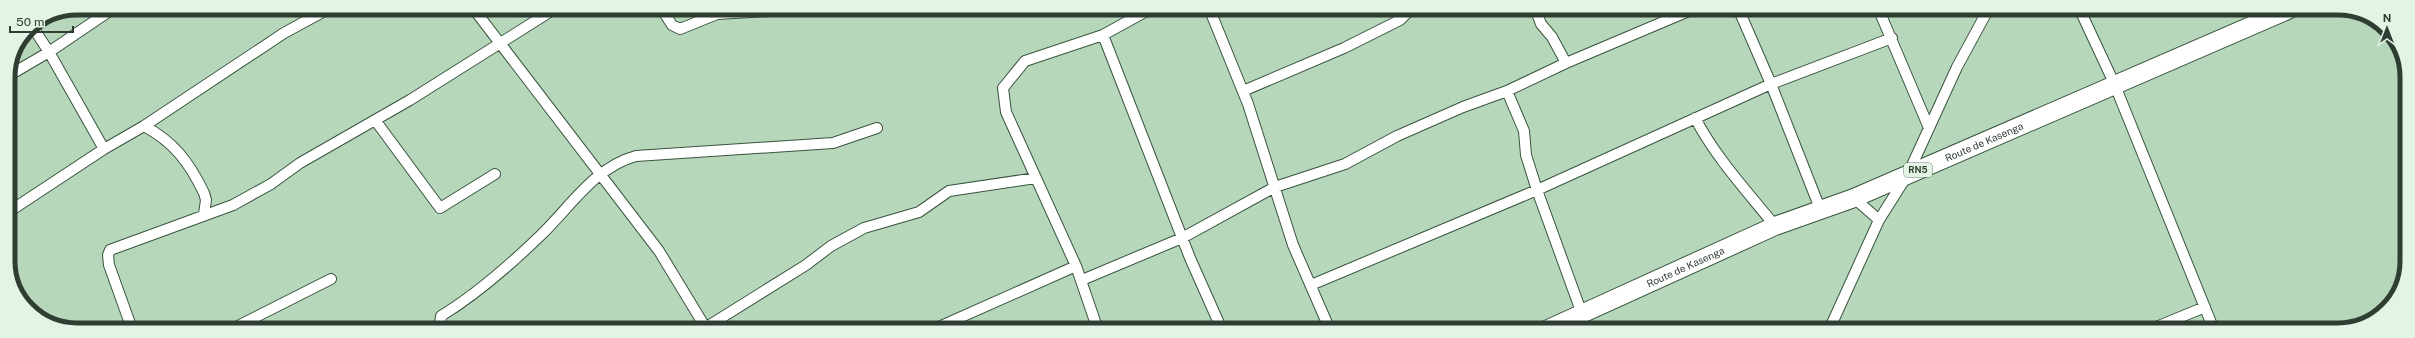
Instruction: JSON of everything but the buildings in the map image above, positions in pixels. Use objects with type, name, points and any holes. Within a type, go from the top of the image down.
[{"type":"highway","name":"Route de Kasenga","points":[[1562,323],[1775,226],[1821,211],[1854,198],[2269,15]]},
{"type":"street","points":[[15,72],[49,52],[104,15]]},
{"type":"street","points":[[15,207],[104,149],[144,126],[284,33],[317,15]]},
{"type":"street","points":[[478,15],[659,251],[702,323]]},
{"type":"street","points":[[130,323],[109,265],[108,255],[110,250],[204,214],[233,205],[253,194],[300,163],[375,120],[545,15]]},
{"type":"street","points":[[666,15],[672,25],[680,29],[715,15]]},
{"type":"street","points":[[1096,323],[1082,280],[1006,112],[1003,88],[1024,60],[1103,35],[1139,15]]},
{"type":"street","points":[[1212,15],[1243,91],[1293,245],[1327,323]]},
{"type":"street","points":[[1243,91],[1344,48],[1400,20],[1405,15]]},
{"type":"street","points":[[1538,15],[1541,24],[1552,37],[1566,63]]},
{"type":"street","points":[[1082,280],[1182,238],[1275,188],[1344,164],[1397,136],[1463,106],[1507,91],[1566,63],[1679,15]]},
{"type":"street","points":[[1741,15],[1771,84],[1821,211]]},
{"type":"street","points":[[1881,15],[1929,128]]},
{"type":"street","points":[[1832,323],[1879,220],[1908,174],[1957,67],[1985,15]]},
{"type":"street","points":[[2082,15],[2114,83],[2211,323]]},
{"type":"street","points":[[35,31],[49,52],[104,149]]},
{"type":"street","points":[[1103,35],[1182,238],[1219,323]]},
{"type":"street","points":[[1311,285],[1537,190],[1771,84],[1892,38]]},
{"type":"street","points":[[1507,91],[1524,131],[1526,155],[1537,190],[1582,314]]},
{"type":"street","points":[[1695,118],[1705,137],[1726,167],[1775,226]]},
{"type":"street","points":[[375,120],[440,208],[495,174]]},
{"type":"street","points":[[144,126],[168,139],[176,148],[204,193],[206,200],[204,214]]},
{"type":"street","points":[[440,323],[441,316],[460,304],[541,235],[599,173],[622,160],[636,156],[833,143],[877,128]]},
{"type":"street","points":[[715,323],[806,265],[831,246],[864,228],[919,212],[949,191],[1036,178]]},
{"type":"street","points":[[1854,198],[1879,220]]},
{"type":"street","points":[[948,323],[1076,266]]},
{"type":"street","points":[[246,323],[332,280]]},
{"type":"street","points":[[2166,323],[2205,307]]}]
